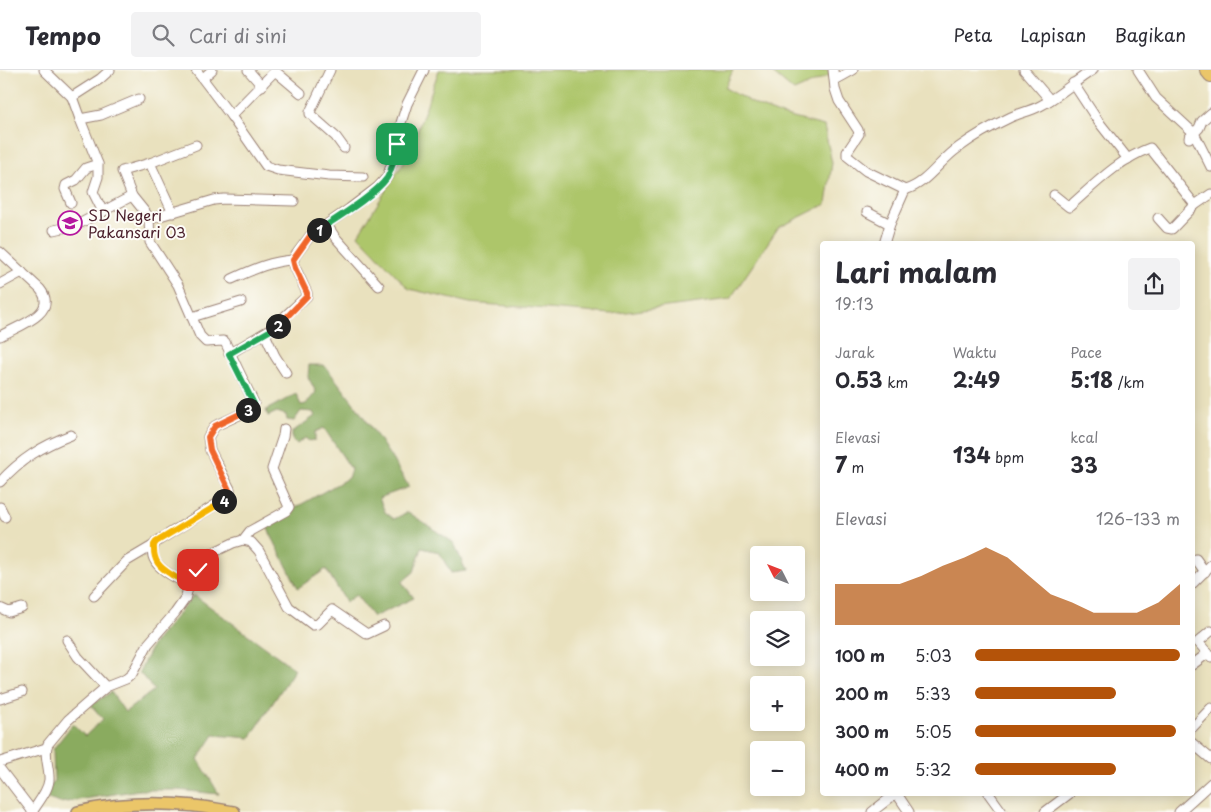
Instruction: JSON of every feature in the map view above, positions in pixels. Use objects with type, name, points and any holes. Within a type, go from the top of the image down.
[{"type":"highway","points":[[1208,70],[1211,75]]},
{"type":"main road","points":[[78,812],[128,804],[163,803],[234,812]]},
{"type":"street","points":[[44,70],[72,97],[98,164],[98,177],[93,192],[103,212]]},
{"type":"street","points":[[72,97],[100,79],[110,70]]},
{"type":"street","points":[[196,70],[231,116],[259,159],[270,168],[329,176],[363,177]]},
{"type":"street","points":[[202,78],[212,70]]},
{"type":"street","points":[[248,70],[262,86]]},
{"type":"street","points":[[330,70],[310,114],[336,137],[344,148]]},
{"type":"street","points":[[229,354],[281,323],[285,316],[307,296],[293,260],[310,236],[378,187],[387,177],[394,158],[406,104],[424,70]]},
{"type":"street","points":[[833,70],[836,80],[835,89],[839,101],[859,134],[847,152],[847,156],[866,171],[905,190]]},
{"type":"street","points":[[836,80],[854,70]]},
{"type":"street","points":[[1024,70],[1050,100]]},
{"type":"street","points":[[885,241],[905,190],[917,185],[958,148],[1009,118],[1038,107],[1072,82],[1093,70]]},
{"type":"street","points":[[1138,70],[1156,98],[1192,135],[1211,167]]},
{"type":"street","points":[[231,116],[274,72],[278,71],[302,93]]},
{"type":"street","points":[[1072,82],[1098,121],[1128,159]]},
{"type":"street","points":[[80,119],[101,115],[139,100]]},
{"type":"street","points":[[1192,135],[1200,128],[1202,121],[1211,113]]},
{"type":"street","points":[[94,596],[124,563],[225,500],[230,495],[230,489],[210,450],[208,437],[215,426],[252,408],[254,404],[224,341],[211,343],[203,341],[178,286],[150,242],[150,219],[132,196],[122,172],[196,145]]},
{"type":"street","points":[[1054,195],[1069,207],[1104,176],[1128,159],[1151,148],[1195,205]]},
{"type":"street","points":[[150,163],[173,213]]},
{"type":"street","points":[[71,203],[65,189],[66,185],[76,180],[86,168],[98,164]]},
{"type":"street","points":[[1158,218],[1168,228],[1172,229],[1195,205],[1211,194]]},
{"type":"street","points":[[54,230],[77,226],[132,196]]},
{"type":"street","points":[[150,219],[214,200],[294,201]]},
{"type":"street","points":[[867,212],[890,224]]},
{"type":"street","points":[[327,225],[335,237],[379,286]]},
{"type":"street","points":[[0,252],[44,296],[44,308],[40,315],[0,336]]},
{"type":"street","points":[[232,278],[259,266],[278,261],[293,260]]},
{"type":"street","points":[[0,284],[22,272]]},
{"type":"street","points":[[192,317],[241,302]]},
{"type":"street","points":[[265,334],[275,356],[286,373]]},
{"type":"street","points":[[243,540],[250,531],[290,507],[272,469],[284,429]]},
{"type":"street","points":[[0,482],[29,455],[71,435]]},
{"type":"street","points":[[0,507],[6,517]]},
{"type":"street","points":[[0,762],[46,748],[68,720],[106,687],[126,679],[132,674],[148,644],[185,599],[189,587],[208,555],[233,543],[243,540],[251,542],[259,551],[288,607],[313,625],[318,624],[332,610],[367,634],[384,626]]},
{"type":"street","points":[[154,545],[154,556],[157,565],[189,587]]},
{"type":"street","points":[[1195,581],[1208,569],[1196,559]]},
{"type":"street","points":[[0,608],[9,612],[22,608]]},
{"type":"street","points":[[1195,663],[1210,655],[1198,642],[1211,631]]},
{"type":"street","points":[[67,640],[78,657],[106,687]]},
{"type":"street","points":[[1,698],[22,692]]},
{"type":"street","points":[[1195,725],[1211,708]]},
{"type":"street","points":[[1195,747],[1211,759]]},
{"type":"street","points":[[0,769],[32,812],[48,784],[49,774],[46,748]]},
{"type":"street","points":[[1195,792],[1211,783]]},
{"type":"street","points":[[872,812],[893,796]]},
{"type":"street","points":[[897,796],[909,812]]},
{"type":"street","points":[[990,796],[1002,812]]},
{"type":"street","points":[[1045,812],[1066,796]]},
{"type":"street","points":[[1179,812],[1192,796]]},
{"type":"green space","points":[[439,70],[733,70],[725,88],[758,106],[782,115],[824,126],[832,163],[826,204],[778,228],[730,299],[611,314],[470,303],[409,289],[358,235],[410,152]]},
{"type":"green space","points":[[769,70],[828,70],[830,75],[794,91]]},
{"type":"green space","points":[[309,365],[324,365],[369,424],[409,487],[379,498],[385,512],[394,519],[408,512],[454,543],[466,571],[451,573],[439,552],[422,548],[414,572],[402,582],[414,598],[373,617],[356,595],[346,602],[326,569],[298,588],[267,527],[270,522],[348,478],[351,469],[324,428],[315,432],[315,440],[309,441],[305,438],[297,444],[292,440],[292,432],[315,416],[313,412],[301,411],[294,421],[287,420],[286,415],[277,412],[268,416],[266,410],[296,394],[301,405],[306,404],[316,392],[308,377]]},
{"type":"green space","points":[[194,595],[295,669],[250,738],[214,735],[198,759],[219,794],[177,790],[139,790],[60,803],[45,798],[54,780],[53,749],[73,724],[85,736],[103,719],[91,705],[111,692],[125,712],[154,690],[139,672],[153,644]]},
{"type":"place","name":"SD Negeri Pakansari 03","points":[[70,223]]},
{"type":"route","points":[[198,570],[189,585],[157,565],[153,552],[154,545],[230,495],[230,489],[210,450],[208,442],[209,433],[215,426],[252,408],[254,404],[229,354],[272,330],[307,296],[293,263],[295,256],[310,236],[349,210],[378,187],[387,177],[397,144]]}]
